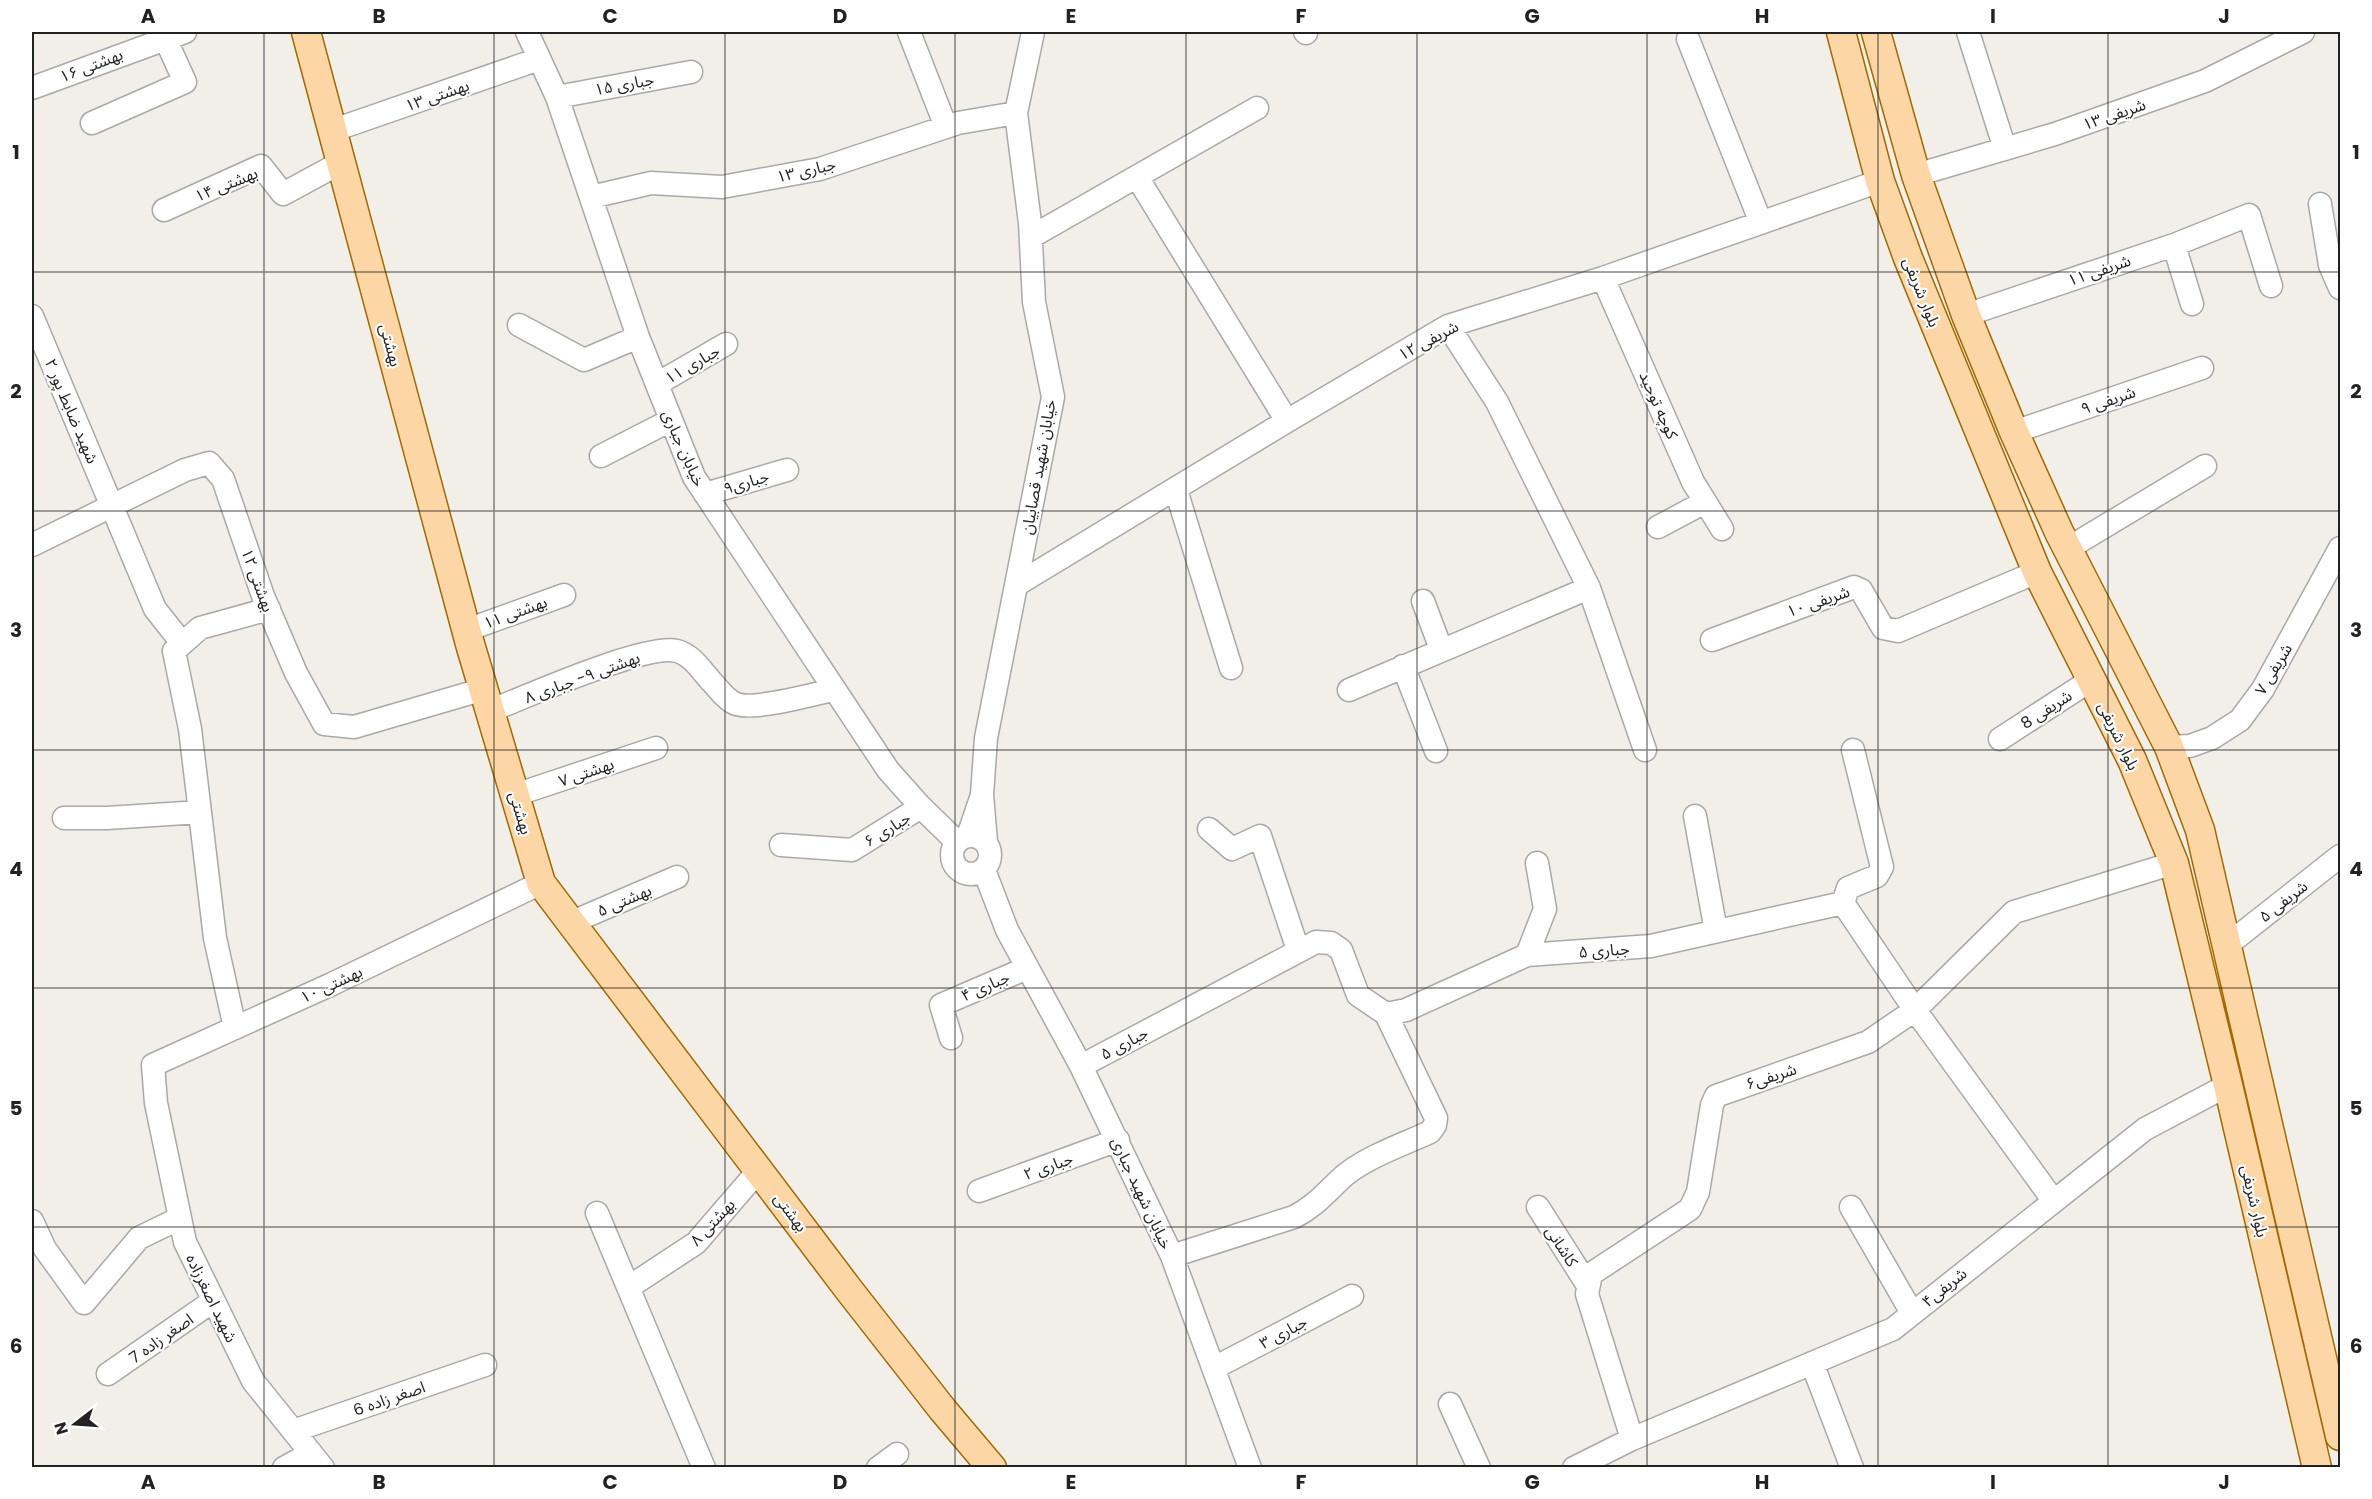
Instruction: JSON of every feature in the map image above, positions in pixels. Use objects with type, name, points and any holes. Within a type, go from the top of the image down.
[{"type":"main road","name":"بهشتی","points":[[306,32],[466,630],[541,883],[943,1410],[992,1467]]},
{"type":"main road","name":"بلوار شریفی","points":[[1841,32],[1880,181],[1908,258],[2037,572],[2132,759],[2174,863],[2317,1467]]},
{"type":"main road","name":"بلوار شریفی","points":[[1876,32],[1916,175],[1966,315],[2014,432],[2067,549],[2169,747],[2200,830],[2340,1436]]},
{"type":"main road","points":[[2001,486],[2033,473]]},
{"type":"street","name":"خیابان جباری","points":[[527,32],[556,97],[638,338],[694,477],[888,770],[921,807],[970,840]]},
{"type":"street","points":[[909,32],[946,127]]},
{"type":"street","name":"خیابان شهید قصابیان","points":[[970,840],[982,795],[986,738],[1053,397],[1034,302],[1031,237],[1016,113],[1033,32]]},
{"type":"street","points":[[1968,32],[2005,149]]},
{"type":"street","name":"شریفی ۱۳","points":[[1916,175],[2055,134],[2205,81],[2303,32]]},
{"type":"street","points":[[92,123],[186,82],[175,34]]},
{"type":"street","name":"بهشتی ۱۶","points":[[32,88],[175,34]]},
{"type":"street","points":[[1688,39],[1761,223]]},
{"type":"street","name":"بهشتی ۱۳","points":[[334,130],[539,59]]},
{"type":"street","name":"جباری ۱۵","points":[[556,97],[691,72]]},
{"type":"street","points":[[1031,237],[1257,108]]},
{"type":"street","name":"جباری ۱۳","points":[[591,196],[651,183],[722,187],[820,169],[946,127],[1016,113]]},
{"type":"street","name":"بهشتی ۱۴","points":[[164,210],[261,166],[283,194],[342,162]]},
{"type":"street","points":[[1137,177],[1287,421]]},
{"type":"street","name":"شریفی ۱۲","points":[[1016,585],[1448,326],[1603,278],[1880,181]]},
{"type":"street","points":[[2319,204],[2330,265],[2340,288]]},
{"type":"street","name":"شریفی ۱۱","points":[[1966,315],[2174,245],[2249,215],[2271,286]]},
{"type":"street","points":[[2174,245],[2192,304]]},
{"type":"street","name":"کوچه توحید","points":[[1603,278],[1693,482],[1722,528]]},
{"type":"street","name":"شهید ضابط پور ۲","points":[[32,316],[155,609],[182,643]]},
{"type":"street","points":[[519,325],[584,360],[638,338]]},
{"type":"street","points":[[1448,326],[1497,402],[1588,588],[1645,750]]},
{"type":"street","name":"جباری ۱۱","points":[[657,384],[726,344]]},
{"type":"street","name":"شریفی ۹","points":[[2014,432],[2202,368]]},
{"type":"street","points":[[601,456],[671,420]]},
{"type":"street","name":"بهشتی ۱۲","points":[[32,545],[185,470],[209,464],[223,479],[268,609],[296,673],[324,724],[354,727],[487,700]]},
{"type":"street","points":[[2067,549],[2205,466]]},
{"type":"street","name":"جباری۹","points":[[705,494],[787,470]]},
{"type":"street","points":[[1176,489],[1231,668]]},
{"type":"street","points":[[1658,527],[1705,502]]},
{"type":"street","name":"شریفی ۷","points":[[2169,747],[2190,746],[2212,738],[2240,720],[2263,688],[2340,548]]},
{"type":"street","name":"شریفی ۱۰","points":[[1712,640],[1854,587],[1861,590],[1883,628],[1898,631],[2037,572]]},
{"type":"street","points":[[1349,690],[1588,588]]},
{"type":"street","name":"بهشتی ۱۱","points":[[466,630],[564,595]]},
{"type":"street","points":[[1423,601],[1441,649]]},
{"type":"street","points":[[235,1028],[215,938],[190,729],[174,651],[200,628],[268,609]]},
{"type":"street","name":"بهشتی ۹- جباری ۸","points":[[487,700],[627,658],[664,650],[677,651],[690,657],[722,693],[734,703],[744,706],[833,690]]},
{"type":"street","points":[[1402,666],[1436,751]]},
{"type":"street","name":"شریفی 8","points":[[2000,739],[2091,680]]},
{"type":"street","name":"بهشتی ۷","points":[[515,795],[656,748]]},
{"type":"street","points":[[1853,750],[1882,867],[1877,876],[1848,888],[1843,903],[1915,1010],[2053,1200]]},
{"type":"street","name":"جباری ۶","points":[[781,845],[852,850],[921,807]]},
{"type":"street","points":[[64,818],[107,818],[200,812]]},
{"type":"street","points":[[1695,816],[1716,931]]},
{"type":"street","points":[[1209,829],[1232,849],[1260,836],[1298,950]]},
{"type":"street","points":[[970,840],[991,851],[990,862],[975,872],[954,863],[953,849],[970,840]]},
{"type":"street","name":"شریفی ۵","points":[[2226,945],[2340,856]]},
{"type":"street","points":[[1527,955],[1545,909],[1537,863]]},
{"type":"street","name":"شریفی۶","points":[[1587,1284],[1591,1274],[1690,1209],[1698,1192],[1712,1105],[1716,1096],[1869,1042],[1915,1010],[2014,912],[2174,863]]},
{"type":"street","name":"خیابان شهید جباری","points":[[975,872],[1081,1066],[1172,1256],[1250,1467]]},
{"type":"street","name":"بهشتی ۵","points":[[570,923],[677,877]]},
{"type":"street","name":"بهشتی ۱۰","points":[[156,1103],[153,1065],[541,883]]},
{"type":"street","name":"جباری ۵","points":[[1081,1066],[1316,942],[1331,943],[1341,950],[1358,995],[1386,1014],[1406,1010],[1527,955],[1651,946],[1843,903]]},
{"type":"street","name":"جباری ۴","points":[[951,1038],[941,1005],[1027,968]]},
{"type":"street","points":[[1172,1256],[1294,1217],[1312,1208],[1347,1174],[1374,1158],[1430,1132],[1435,1125],[1436,1118],[1386,1014]]},
{"type":"street","name":"شریفی۴","points":[[1574,1467],[1632,1439],[1893,1329],[2145,1129],[2228,1085]]},
{"type":"street","name":"شهید اصغرزاده","points":[[156,1103],[185,1242],[252,1381],[317,1460]]},
{"type":"street","name":"جباری ۲","points":[[979,1191],[1118,1140]]},
{"type":"street","name":"بهشتی ۸","points":[[629,1287],[696,1243],[759,1170]]},
{"type":"street","name":"کاشانی","points":[[1538,1207],[1587,1284]]},
{"type":"street","points":[[1851,1207],[1912,1313]]},
{"type":"street","points":[[597,1213],[704,1467]]},
{"type":"street","points":[[32,1221],[45,1249],[84,1303],[139,1238],[180,1218]]},
{"type":"street","points":[[1587,1284],[1587,1294],[1632,1439]]},
{"type":"street","name":"جباری ۳","points":[[1214,1368],[1352,1296]]},
{"type":"street","name":"اصغر زاده 7","points":[[108,1374],[213,1301]]},
{"type":"street","points":[[1812,1363],[1852,1467]]},
{"type":"street","name":"اصغر زاده 6","points":[[293,1431],[485,1365]]},
{"type":"street","points":[[1450,1404],[1479,1467]]},
{"type":"street","points":[[878,1467],[897,1454]]},
{"type":"street","points":[[284,1467],[317,1460]]}]
